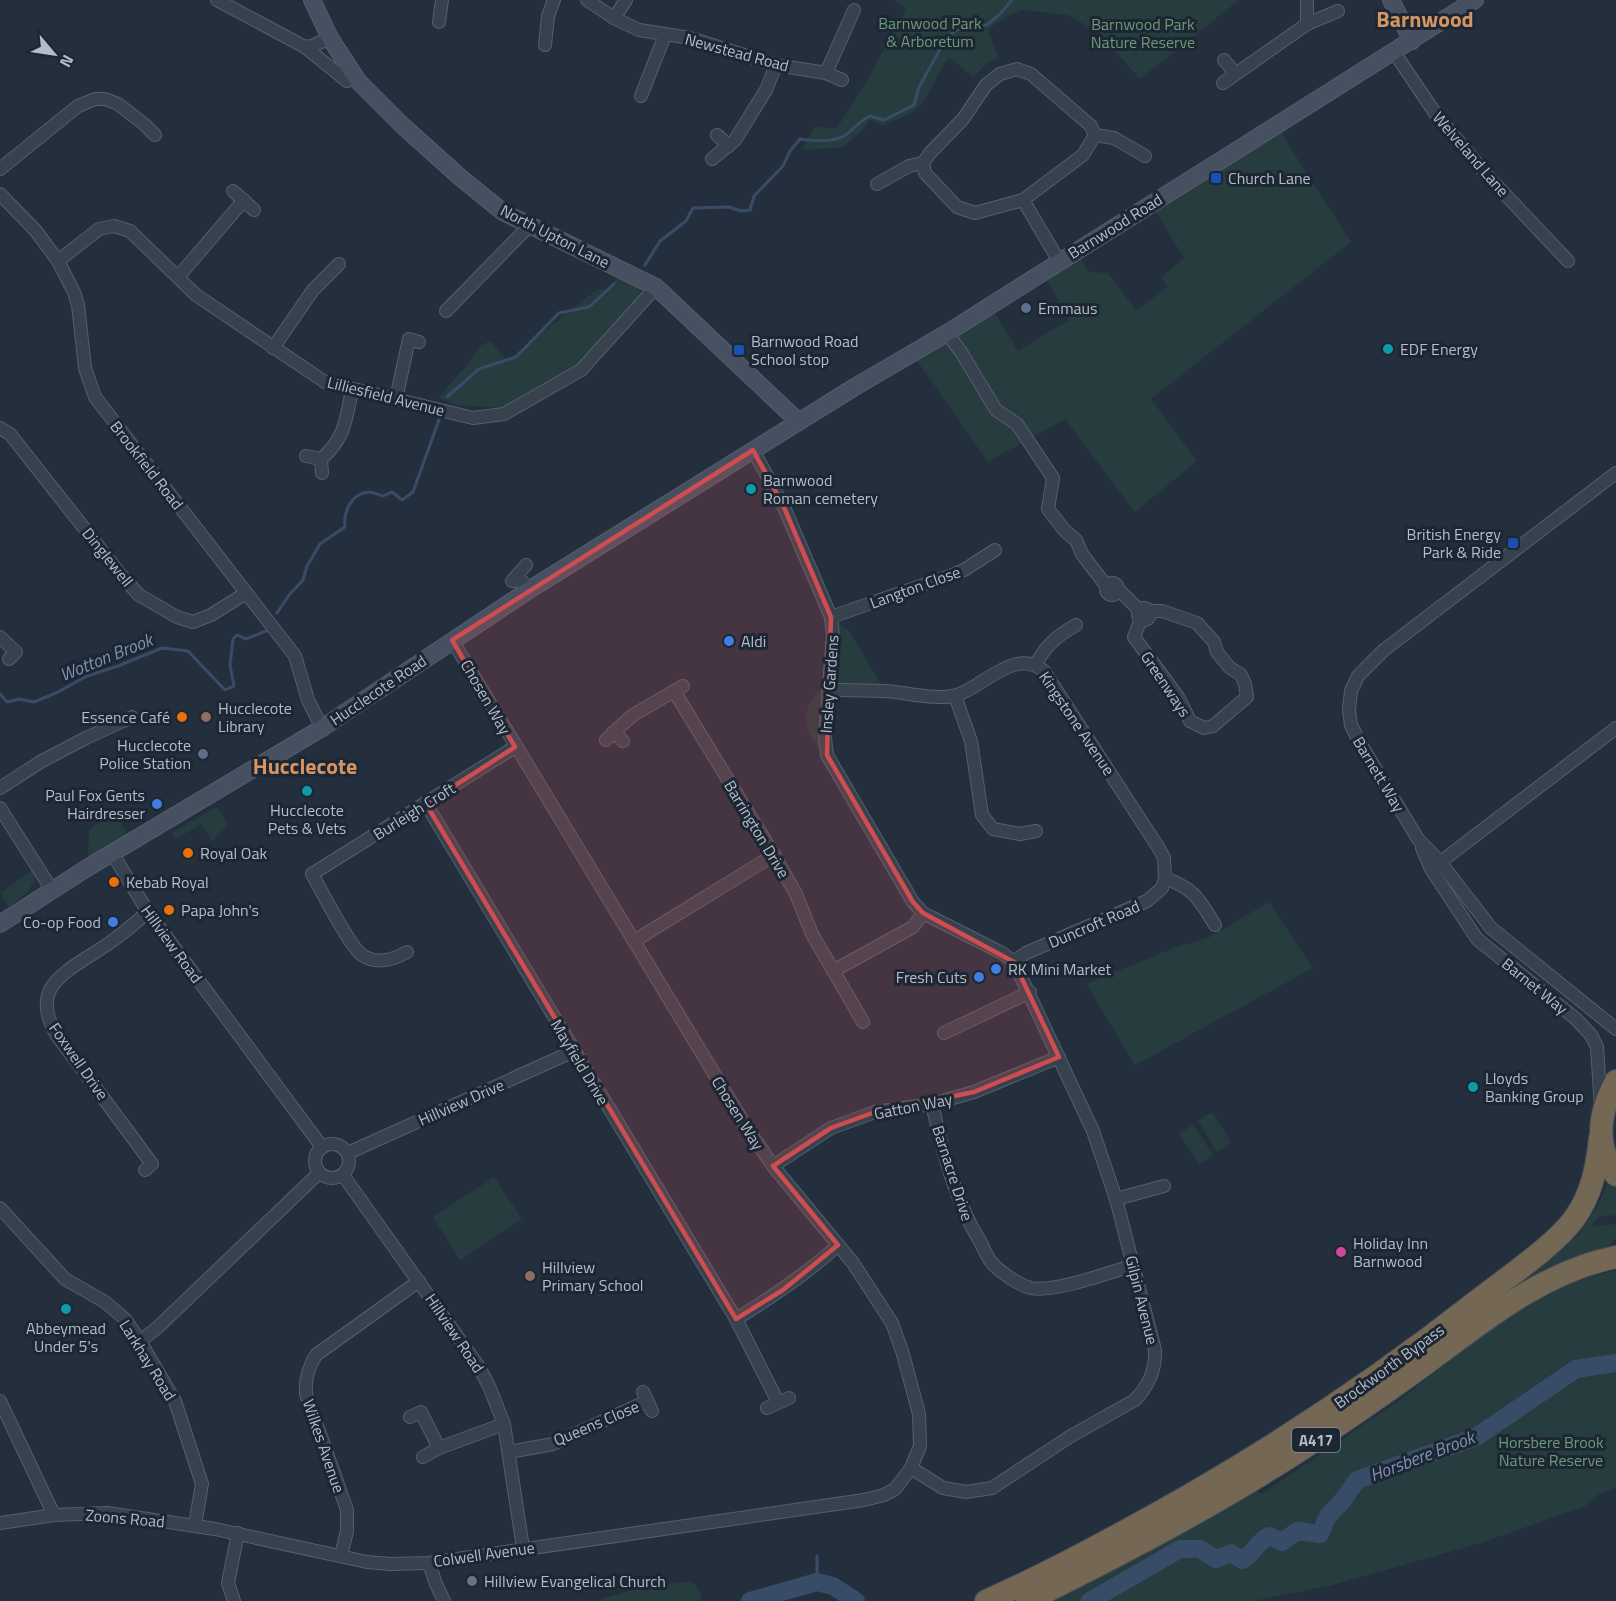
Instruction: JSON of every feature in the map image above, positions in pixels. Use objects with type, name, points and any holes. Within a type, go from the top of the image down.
[{"type":"highway","name":"Brockworth Bypass","points":[[986,1601],[1162,1512],[1276,1444],[1383,1372],[1558,1237],[1573,1220],[1593,1180],[1601,1128],[1609,1094],[1616,1081]]},
{"type":"highway","points":[[1601,1128],[1605,1157],[1616,1175]]},
{"type":"highway","name":"Brockworth Bypass","points":[[1027,1601],[1176,1525],[1275,1466],[1393,1387],[1520,1295],[1553,1277],[1616,1257]]},
{"type":"street","points":[[217,0],[305,47],[347,81]]},
{"type":"street","name":"North Upton Lane","points":[[312,0],[330,38],[358,81],[413,136],[503,212],[656,287],[799,422]]},
{"type":"street","points":[[439,22],[442,0]]},
{"type":"street","points":[[545,45],[548,16],[554,0]]},
{"type":"street","name":"Newstead Road","points":[[587,0],[614,18],[639,30],[690,38],[776,65],[826,73],[842,80]]},
{"type":"street","points":[[614,18],[626,0]]},
{"type":"street","points":[[1306,24],[1307,0]]},
{"type":"street","points":[[1391,0],[1412,40]]},
{"type":"street","name":"Barnwood Road","points":[[753,450],[947,333],[1475,0]]},
{"type":"street","points":[[826,73],[854,10]]},
{"type":"street","points":[[1223,83],[1306,24],[1338,11]]},
{"type":"street","points":[[641,89],[665,35]]},
{"type":"street","points":[[305,47],[330,38]]},
{"type":"street","name":"Welveland Lane","points":[[1394,52],[1435,113],[1492,181],[1557,249],[1570,256]]},
{"type":"street","points":[[1224,60],[1235,73]]},
{"type":"street","points":[[712,159],[735,140],[766,90],[776,65]]},
{"type":"street","points":[[877,184],[909,166],[923,163],[963,119],[986,85],[1000,74],[1017,69],[1031,74],[1091,126],[1095,135]]},
{"type":"street","points":[[0,169],[78,106],[95,99],[105,99],[118,104],[138,118],[154,136]]},
{"type":"street","points":[[717,135],[729,146]]},
{"type":"street","points":[[1095,135],[1114,138],[1145,156]]},
{"type":"street","points":[[923,163],[926,173],[957,207],[975,213],[1023,200],[1083,155],[1095,135]]},
{"type":"street","points":[[233,191],[254,210]]},
{"type":"street","name":"Brookfield Road","points":[[0,194],[36,231],[58,261],[74,292],[78,305],[85,368],[95,397],[295,656],[308,700],[322,728]]},
{"type":"street","points":[[178,276],[244,200]]},
{"type":"street","points":[[1023,200],[1059,261]]},
{"type":"street","points":[[446,310],[530,225]]},
{"type":"street","name":"Lilliesfield Avenue","points":[[58,261],[99,229],[122,227],[137,236],[204,301],[325,382],[473,418],[504,414],[581,370],[656,287]]},
{"type":"street","points":[[273,348],[313,290],[339,264]]},
{"type":"street","points":[[947,333],[996,410],[1017,424],[1053,478],[1048,509],[1065,531],[1076,540],[1082,554],[1113,589],[1143,614]]},
{"type":"street","points":[[396,399],[409,339]]},
{"type":"street","points":[[322,472],[321,459],[338,442],[352,390]]},
{"type":"street","name":"Dinglewell","points":[[0,428],[10,434],[139,595],[177,617],[193,622],[211,615],[246,593]]},
{"type":"street","name":"Hucclecote Road","points":[[0,924],[112,853],[322,728],[529,590],[753,450]]},
{"type":"street","name":"Insley Gardens","points":[[753,450],[783,505],[831,616],[833,635],[825,738],[827,755],[913,902],[923,913],[1002,953],[1014,962]]},
{"type":"street","points":[[306,456],[321,459]]},
{"type":"street","name":"Barnett Way","points":[[1418,839],[1351,725],[1349,710],[1351,691],[1358,676],[1384,650],[1616,473]]},
{"type":"street","name":"Langton Close","points":[[831,616],[952,575],[995,550]]},
{"type":"street","points":[[525,565],[512,581],[522,581],[529,590]]},
{"type":"street","name":"Greenways","points":[[1162,611],[1197,623],[1214,642],[1217,652],[1228,667],[1241,675],[1245,684],[1246,697],[1213,726],[1204,728],[1190,721],[1178,697],[1134,637],[1143,614],[1162,611]]},
{"type":"street","points":[[1036,664],[1054,638],[1076,626]]},
{"type":"street","points":[[0,638],[16,652],[9,659]]},
{"type":"street","name":"Chosen Way","points":[[452,640],[747,1128],[772,1166],[853,1263],[892,1323],[919,1414],[920,1446],[910,1468],[895,1489],[884,1495],[784,1512]]},
{"type":"street","name":"Kingstone Avenue","points":[[828,689],[955,696],[970,690],[1003,669],[1018,664],[1036,664],[1044,670],[1158,847],[1164,858],[1165,878]]},
{"type":"street","name":"Barrington Drive","points":[[614,738],[633,715],[678,688],[796,894],[812,934],[863,1022]]},
{"type":"street","points":[[955,696],[971,741],[982,815],[993,829],[1020,834],[1036,831]]},
{"type":"street","points":[[0,788],[51,756],[86,738],[127,723]]},
{"type":"street","points":[[1435,866],[1616,728]]},
{"type":"street","name":"Burleigh Croft","points":[[407,952],[395,964],[373,960],[358,951],[312,874],[515,747]]},
{"type":"street","name":"Mayfield Drive","points":[[426,804],[736,1319],[778,1403]]},
{"type":"street","points":[[0,808],[52,890]]},
{"type":"street","name":"Barnet Way","points":[[1418,839],[1477,939],[1576,1019],[1591,1035],[1597,1047],[1601,1128]]},
{"type":"street","name":"Hillview Road","points":[[112,853],[148,912],[322,1147]]},
{"type":"street","points":[[634,941],[774,855]]},
{"type":"street","name":"Barnet Way","points":[[1435,866],[1491,928],[1616,1029]]},
{"type":"street","points":[[1165,878],[1185,886],[1195,894],[1215,925]]},
{"type":"street","name":"Duncroft Road","points":[[1014,962],[1026,953],[1147,901],[1162,888],[1165,878]]},
{"type":"street","name":"Foxwell Drive","points":[[148,912],[112,941],[58,978],[48,994],[46,1008],[56,1034],[152,1165]]},
{"type":"street","points":[[833,971],[913,927],[923,913]]},
{"type":"street","name":"Gilpin Avenue","points":[[910,1468],[943,1488],[966,1492],[992,1488],[1071,1436],[1135,1400],[1148,1384],[1155,1360],[1152,1334],[1134,1265],[1116,1199],[1093,1131],[1014,962]]},
{"type":"street","points":[[944,1033],[1030,992]]},
{"type":"street","name":"Hillview Drive","points":[[348,1153],[574,1051]]},
{"type":"street","name":"Gatton Way","points":[[772,1166],[831,1128],[875,1112],[932,1104],[974,1092],[1059,1057]]},
{"type":"street","name":"Barnacre Drive","points":[[932,1104],[942,1149],[973,1230],[993,1263],[1010,1277],[1032,1288],[1077,1283],[1134,1265]]},
{"type":"street","points":[[336,1144],[342,1146],[348,1153],[349,1167],[343,1176],[328,1178],[319,1173],[315,1160],[322,1147],[336,1144]]},
{"type":"street","points":[[140,1341],[158,1328],[319,1173]]},
{"type":"street","name":"Hillview Road","points":[[343,1176],[480,1367],[504,1424],[523,1548]]},
{"type":"street","points":[[1116,1199],[1164,1186]]},
{"type":"street","name":"Larkhay Road","points":[[0,1208],[65,1279],[105,1302],[125,1319],[140,1341],[175,1401],[202,1484],[195,1525]]},
{"type":"street","points":[[736,1319],[783,1290],[823,1260],[838,1245]]},
{"type":"street","name":"Wilkes Avenue","points":[[341,1556],[347,1530],[347,1510],[306,1394],[305,1382],[308,1368],[316,1355],[419,1281]]},
{"type":"street","points":[[0,1401],[54,1515]]},
{"type":"street","name":"Queens Close","points":[[509,1452],[553,1444],[647,1401]]},
{"type":"street","points":[[420,1412],[439,1448]]},
{"type":"street","points":[[423,1457],[439,1448],[504,1424]]},
{"type":"street","name":"Colwell Avenue","points":[[215,1528],[368,1562],[429,1563],[523,1548],[755,1521],[784,1512]]},
{"type":"street","name":"Zoons Road","points":[[0,1523],[54,1515],[107,1513],[215,1528]]},
{"type":"street","points":[[234,1601],[228,1583],[238,1533]]},
{"type":"street","points":[[429,1563],[444,1601]]},
{"type":"highlighted area","points":[[753,450],[783,505],[831,617],[827,755],[913,902],[923,913],[1014,962],[1059,1057],[974,1092],[875,1112],[831,1128],[773,1166],[838,1245],[783,1290],[736,1319],[426,804],[515,747],[452,640]]},
{"type":"green space","points":[[893,0],[1239,0],[1140,79],[1099,33],[1068,15],[1023,10],[1009,15],[988,29],[998,57],[985,65],[973,77],[949,57],[923,102],[910,113],[882,125],[870,120],[863,130],[843,147],[802,150],[815,127],[837,128],[862,89],[906,9]]},
{"type":"green space","points":[[1281,133],[1351,242],[1151,399],[1197,461],[1135,512],[1065,419],[988,462],[916,359],[993,310],[1018,351],[1069,320],[1046,279],[1081,259],[1089,272],[1108,273],[1136,311],[1167,287],[1162,277],[1184,258],[1156,212]]},
{"type":"green space","points":[[623,273],[644,283],[637,305],[581,364],[503,408],[458,405],[438,398],[468,364],[480,346],[490,341],[507,360],[598,289],[605,289]]},
{"type":"green space","points":[[831,617],[849,631],[886,693],[827,688],[827,755],[811,737],[806,719],[807,710],[812,701],[828,683]]},
{"type":"green space","points":[[216,807],[226,820],[227,826],[212,841],[201,824],[176,839],[172,833]]},
{"type":"green space","points":[[114,813],[127,834],[88,858],[89,829]]},
{"type":"green space","points":[[32,870],[35,879],[27,893],[9,907],[0,893]]},
{"type":"green space","points":[[1269,902],[1313,968],[1135,1065],[1086,984],[1176,947],[1208,938]]},
{"type":"green space","points":[[1212,1112],[1231,1142],[1217,1152],[1198,1121]]},
{"type":"green space","points":[[1193,1124],[1213,1155],[1199,1164],[1179,1134]]},
{"type":"green space","points":[[494,1177],[522,1219],[460,1260],[433,1217]]},
{"type":"green space","points":[[1608,1182],[1616,1183],[1616,1215],[1598,1217],[1590,1227],[1616,1224],[1616,1238],[1602,1254],[1040,1589],[1014,1601],[1000,1601],[1478,1313],[1579,1234],[1597,1207]]},
{"type":"green space","name":"Horsbere Brook Nature Reserve","points":[[1616,1270],[1616,1488],[1599,1494],[1585,1506],[1481,1543],[1329,1586],[1253,1601],[1051,1601],[1245,1488],[1262,1494],[1401,1399],[1495,1325],[1533,1300],[1569,1283]]},
{"type":"green space","points":[[693,1582],[701,1595],[701,1601],[601,1601],[601,1599],[650,1585]]},
{"type":"waterway","name":"Wotton Brook","points":[[645,265],[660,241],[686,221],[693,208],[729,207],[741,211],[750,210],[754,196],[783,166],[790,151],[800,139],[818,141],[837,139],[870,116],[884,120],[914,105],[919,87],[947,37],[956,30],[987,25],[1012,0]]},
{"type":"waterway","name":"Wotton Brook","points":[[447,397],[479,369],[516,357],[559,313],[589,307],[614,284]]},
{"type":"waterway","name":"Wotton Brook","points":[[277,613],[303,580],[307,566],[320,544],[345,527],[347,510],[357,496],[371,492],[383,496],[392,492],[402,500],[413,492],[440,417]]},
{"type":"waterway","name":"Wotton Brook","points":[[0,694],[7,702],[19,699],[34,702],[87,676],[162,648],[188,651],[225,690],[234,686],[230,665],[233,639],[237,635],[246,639],[266,631]]},
{"type":"waterway","name":"Horsbere Brook","points":[[1090,1601],[1180,1549],[1200,1549],[1216,1559],[1231,1553],[1242,1560],[1269,1536],[1282,1542],[1297,1531],[1320,1534],[1328,1516],[1357,1480],[1476,1437],[1576,1369],[1616,1363]]},
{"type":"waterway","points":[[817,1556],[817,1582]]},
{"type":"waterway","name":"Horsbere Brook","points":[[750,1601],[817,1582],[833,1586],[856,1601]]},
{"type":"place","name":"Church Lane","points":[[1216,178]]},
{"type":"place","name":"Emmaus","points":[[1026,308]]},
{"type":"place","name":"EDF Energy","points":[[1388,349]]},
{"type":"place","name":"Barnwood Road School stop","points":[[739,350]]},
{"type":"place","name":"Barnwood Roman cemetery","points":[[751,489]]},
{"type":"place","name":"British Energy Park & Ride","points":[[1513,543]]},
{"type":"place","name":"Aldi","points":[[729,641]]},
{"type":"place","name":"Essence Café","points":[[182,717]]},
{"type":"place","name":"Hucclecote Library","points":[[206,717]]},
{"type":"place","name":"Hucclecote Police Station","points":[[203,754]]},
{"type":"place","name":"Hucclecote Pets & Vets","points":[[307,791]]},
{"type":"place","name":"Paul Fox Gents Hairdresser","points":[[157,804]]},
{"type":"place","name":"Royal Oak","points":[[188,853]]},
{"type":"place","name":"Kebab Royal","points":[[114,882]]},
{"type":"place","name":"Papa John's","points":[[169,910]]},
{"type":"place","name":"Co-op Food","points":[[113,922]]},
{"type":"place","name":"RK Mini Market","points":[[996,969]]},
{"type":"place","name":"Fresh Cuts","points":[[979,977]]},
{"type":"place","name":"Lloyds Banking Group","points":[[1473,1087]]},
{"type":"place","name":"Holiday Inn Barnwood","points":[[1341,1252]]},
{"type":"place","name":"Hillview Primary School","points":[[530,1276]]},
{"type":"place","name":"Abbeymead Under 5's","points":[[66,1309]]},
{"type":"place","name":"Hillview Evangelical Church","points":[[472,1581]]},
{"type":"district","name":"Barnwood","points":[[1425,19]]},
{"type":"district","name":"Hucclecote","points":[[305,766]]},
{"type":"park label","name":"Barnwood Park & Arboretum","points":[[930,32]]},
{"type":"park label","name":"Barnwood Park Nature Reserve","points":[[1143,33]]}]
